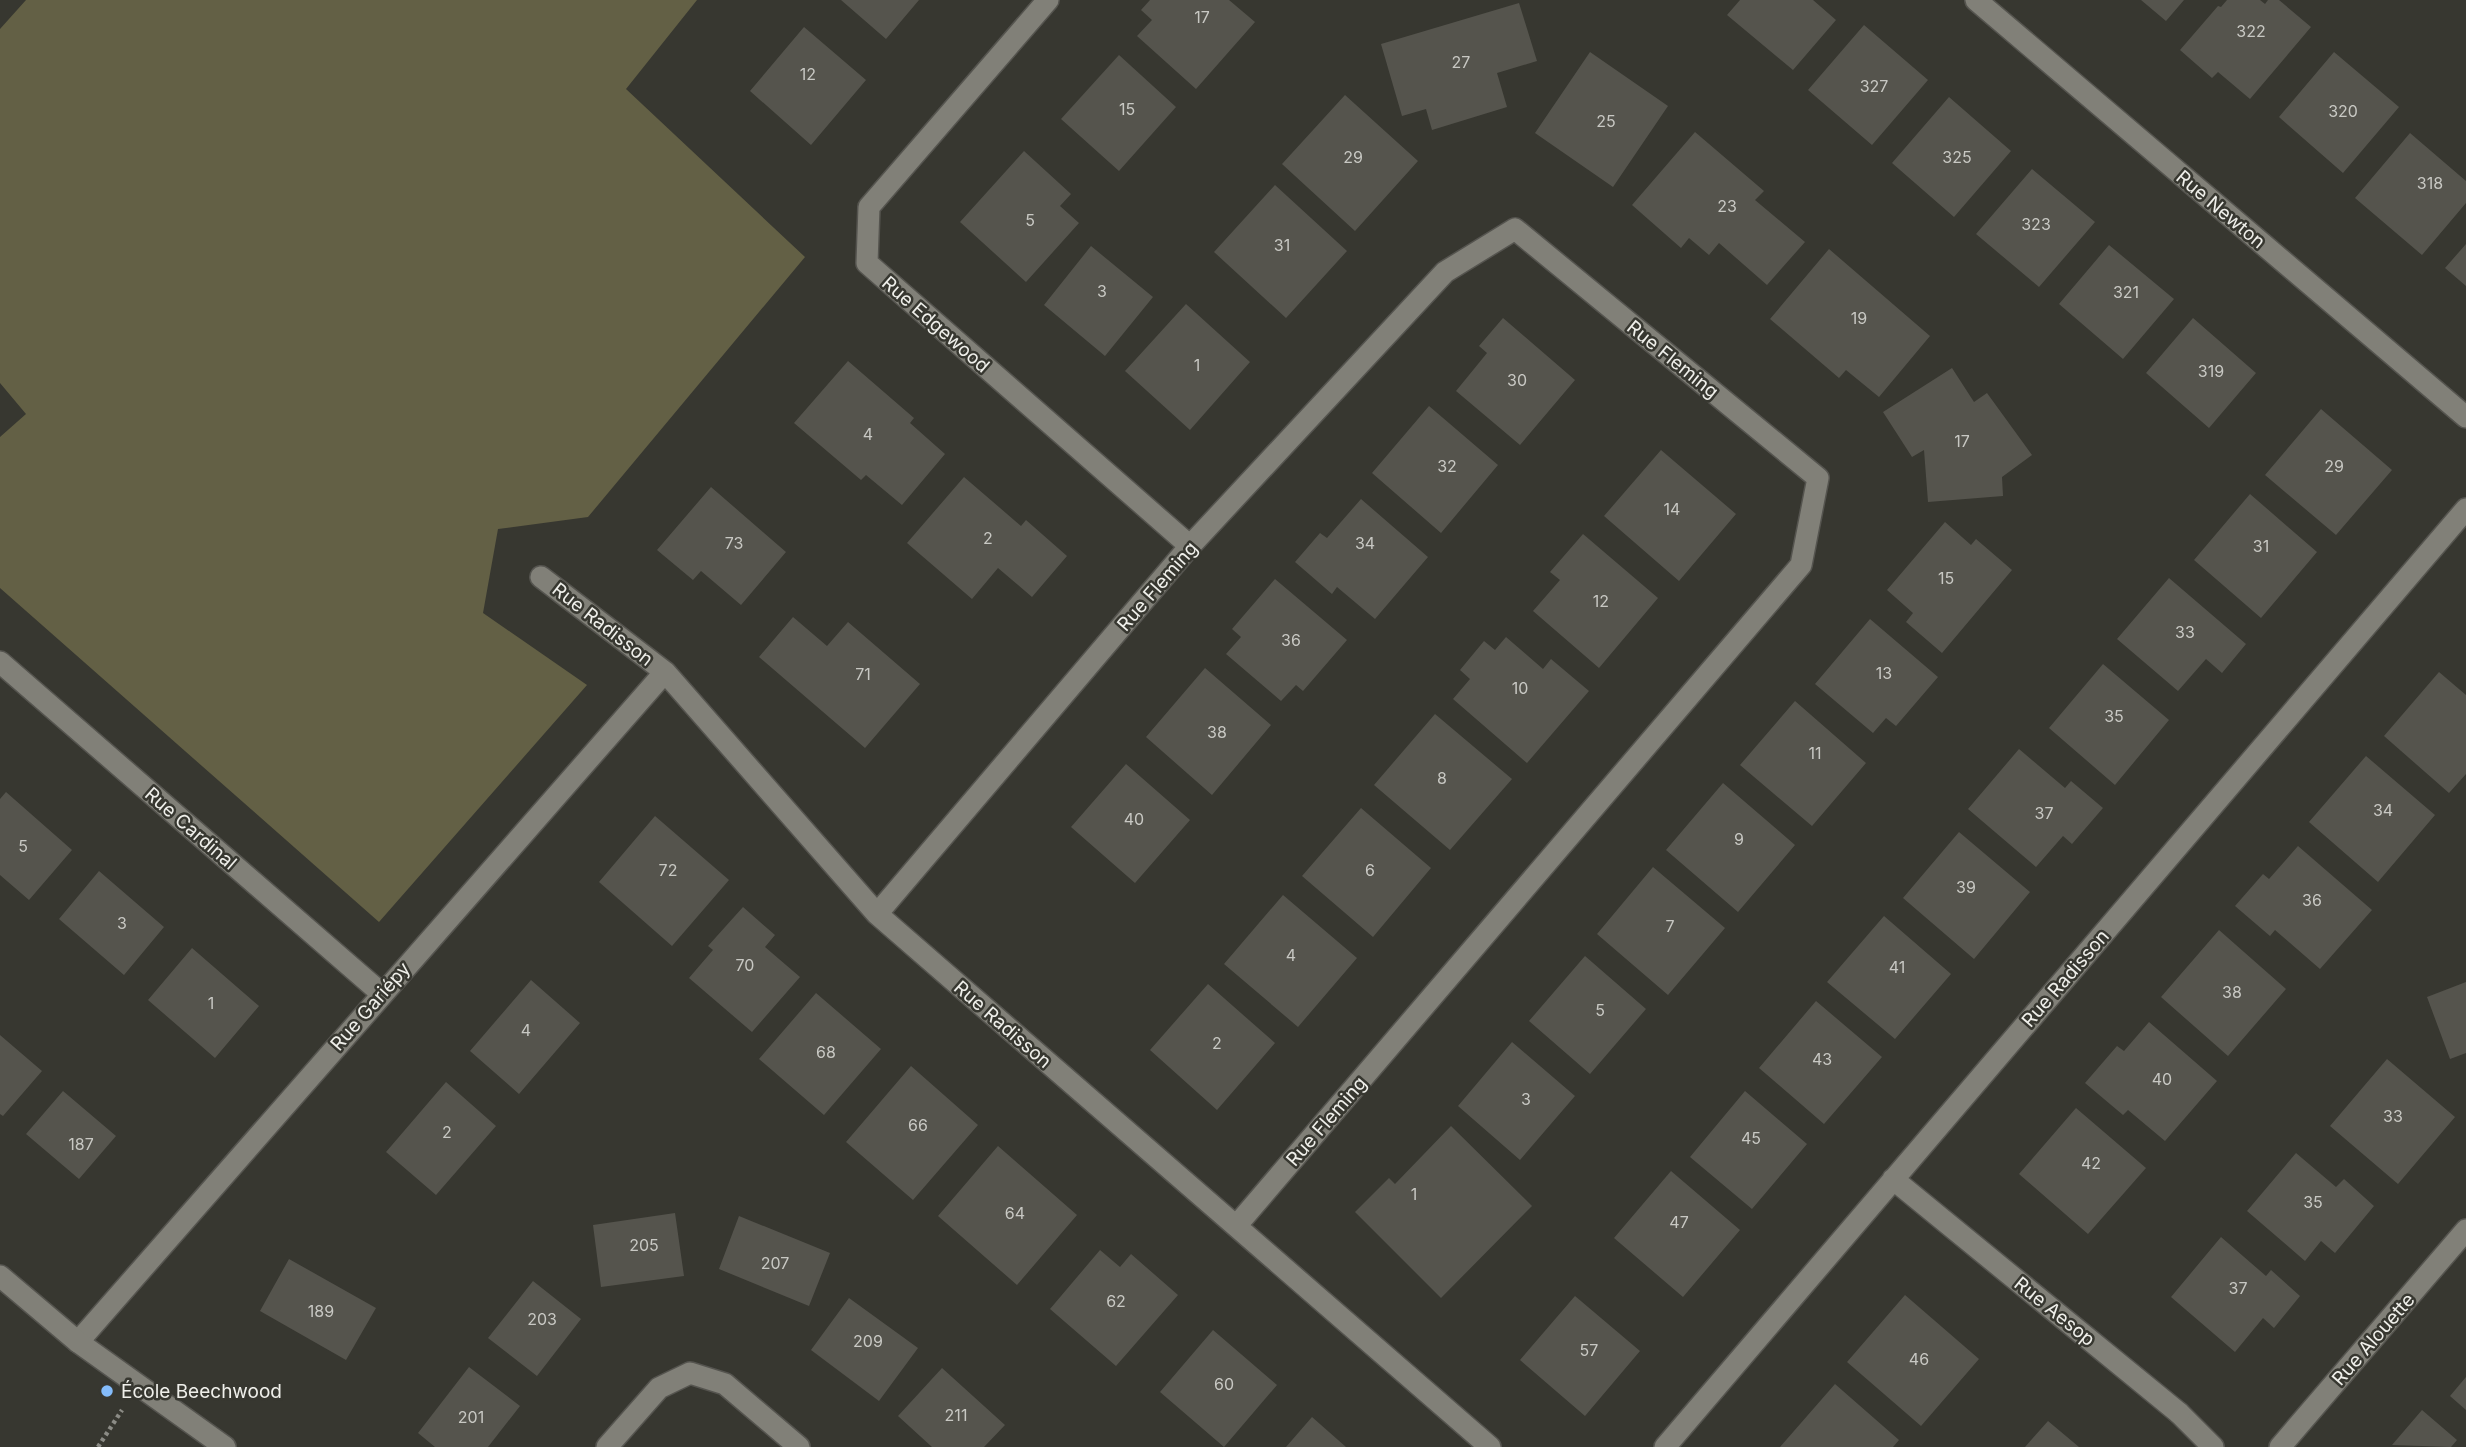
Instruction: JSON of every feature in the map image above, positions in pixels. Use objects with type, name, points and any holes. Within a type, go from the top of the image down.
[{"type":"street","name":"Rue Edgewood","points":[[1048,0],[869,207],[867,263],[1191,546]]},
{"type":"street","name":"Rue Newton","points":[[1976,0],[2466,417]]},
{"type":"street","name":"Rue Fleming","points":[[877,915],[1191,546],[1445,272],[1515,229],[1818,478],[1801,565],[1237,1225]]},
{"type":"street","name":"Rue Radisson","points":[[1665,1447],[2466,509]]},
{"type":"street","name":"Rue Radisson","points":[[541,577],[665,672],[877,915],[1490,1447]]},
{"type":"street","name":"Rue Cardinal","points":[[0,662],[381,993]]},
{"type":"street","name":"Rue Gariépy","points":[[78,1342],[665,672]]},
{"type":"street","name":"Rue Aesop","points":[[1893,1179],[2179,1413],[2213,1447]]},
{"type":"street","name":"Rue Alouette","points":[[2280,1447],[2466,1230]]},
{"type":"street","points":[[0,1276],[78,1342],[225,1447]]},
{"type":"street","points":[[607,1447],[659,1388],[690,1373],[725,1384],[799,1447]]},
{"type":"path","points":[[98,1447],[140,1385]]},
{"type":"shaded area","points":[[26,0],[697,0],[626,89],[805,257],[588,517],[498,529],[483,613],[587,685],[379,922],[0,588],[0,437],[26,414],[0,383],[0,29]]},
{"type":"building","points":[[841,0],[919,0],[886,39]]},
{"type":"building","points":[[1150,0],[1229,0],[1255,22],[1196,89],[1137,36],[1152,20],[1141,10]]},
{"type":"building","points":[[1740,0],[1813,0],[1836,20],[1793,70],[1727,15]]},
{"type":"building","points":[[2141,0],[2184,0],[2166,21]]},
{"type":"building","points":[[2227,0],[2260,0],[2265,4],[2268,0],[2279,0],[2311,27],[2250,99],[2218,72],[2212,78],[2180,50],[2218,6],[2221,7]]},
{"type":"building","points":[[1519,3],[1537,61],[1497,73],[1507,107],[1432,130],[1426,109],[1402,116],[1381,44]]},
{"type":"building","points":[[1864,25],[1928,80],[1872,145],[1808,90]]},
{"type":"building","points":[[804,27],[866,80],[811,145],[750,91]]},
{"type":"building","points":[[1590,52],[1668,106],[1613,187],[1535,133]]},
{"type":"building","points":[[2334,52],[2399,107],[2343,173],[2279,117]]},
{"type":"building","points":[[1119,55],[1176,107],[1119,171],[1061,119]]},
{"type":"building","points":[[1345,95],[1418,161],[1355,231],[1282,164]]},
{"type":"building","points":[[1949,97],[2011,151],[1954,217],[1892,163]]},
{"type":"building","points":[[1695,132],[1764,191],[1755,200],[1805,242],[1767,285],[1719,243],[1709,255],[1689,238],[1681,248],[1632,205]]},
{"type":"building","points":[[2410,133],[2466,181],[2466,203],[2422,255],[2355,198]]},
{"type":"building","points":[[1024,151],[1071,194],[1060,206],[1079,223],[1026,282],[960,222]]},
{"type":"building","points":[[2032,169],[2095,222],[2039,287],[1976,234]]},
{"type":"building","points":[[1275,185],[1347,251],[1286,318],[1214,252]]},
{"type":"building","points":[[2466,244],[2466,286],[2445,268]]},
{"type":"building","points":[[2109,245],[2174,299],[2123,359],[2059,304]]},
{"type":"building","points":[[1091,246],[1153,297],[1105,356],[1044,305]]},
{"type":"building","points":[[1829,249],[1930,336],[1879,397],[1846,370],[1839,378],[1770,319]]},
{"type":"building","points":[[1186,304],[1250,362],[1190,430],[1125,371]]},
{"type":"building","points":[[1503,318],[1575,380],[1520,445],[1456,391],[1487,353],[1479,346]]},
{"type":"building","points":[[2193,318],[2256,373],[2209,428],[2146,373]]},
{"type":"building","points":[[848,361],[914,418],[910,423],[945,454],[902,505],[866,475],[861,480],[794,423]]},
{"type":"building","points":[[1952,368],[1974,402],[1987,393],[2032,455],[2002,477],[2003,496],[1928,502],[1924,450],[1912,457],[1883,412]]},
{"type":"building","points":[[1429,406],[1498,465],[1441,533],[1372,473]]},
{"type":"building","points":[[2321,409],[2392,470],[2336,535],[2265,475]]},
{"type":"building","points":[[1661,450],[1736,514],[1679,581],[1604,516]]},
{"type":"building","points":[[964,477],[1021,526],[1026,520],[1067,556],[1032,597],[998,568],[972,599],[907,543]]},
{"type":"building","points":[[711,487],[786,552],[741,605],[701,571],[693,580],[657,550]]},
{"type":"building","points":[[2250,494],[2317,552],[2261,618],[2194,560]]},
{"type":"building","points":[[1361,499],[1428,557],[1375,619],[1337,587],[1332,594],[1295,562],[1320,533],[1327,538]]},
{"type":"building","points":[[1945,522],[1971,545],[1976,539],[2012,570],[1942,653],[1906,622],[1913,613],[1887,590]]},
{"type":"building","points":[[1583,534],[1658,598],[1599,668],[1533,611],[1560,580],[1550,572]]},
{"type":"building","points":[[2169,578],[2246,644],[2222,673],[2206,659],[2178,691],[2117,639]]},
{"type":"building","points":[[1275,579],[1347,640],[1303,691],[1296,685],[1281,701],[1226,654],[1241,637],[1232,629]]},
{"type":"building","points":[[793,617],[827,646],[848,622],[920,684],[865,748],[759,657]]},
{"type":"building","points":[[1870,619],[1938,677],[1896,726],[1886,718],[1873,733],[1815,684]]},
{"type":"building","points":[[1506,637],[1543,669],[1551,659],[1589,691],[1527,763],[1453,699],[1470,679],[1460,670],[1484,641],[1495,650]]},
{"type":"building","points":[[2103,664],[2169,720],[2115,785],[2049,728]]},
{"type":"building","points":[[1205,668],[1271,725],[1212,795],[1146,737]]},
{"type":"building","points":[[2439,672],[2466,695],[2466,774],[2449,793],[2384,736]]},
{"type":"building","points":[[1795,701],[1866,763],[1812,826],[1740,765]]},
{"type":"building","points":[[1435,714],[1512,779],[1450,850],[1374,785]]},
{"type":"building","points":[[2019,749],[2065,788],[2071,781],[2103,808],[2072,844],[2063,836],[2036,867],[1968,809]]},
{"type":"building","points":[[2366,756],[2435,815],[2378,882],[2309,822]]},
{"type":"building","points":[[1126,764],[1190,820],[1135,883],[1071,827]]},
{"type":"building","points":[[1723,783],[1795,845],[1738,912],[1666,850]]},
{"type":"building","points":[[6,792],[72,850],[29,900],[0,875],[0,799]]},
{"type":"building","points":[[1361,808],[1431,868],[1373,937],[1302,876]]},
{"type":"building","points":[[655,816],[729,880],[672,946],[599,882]]},
{"type":"building","points":[[1959,832],[2030,892],[1974,959],[1903,898]]},
{"type":"building","points":[[2298,846],[2372,910],[2320,969],[2275,930],[2270,936],[2235,906],[2263,874],[2269,879]]},
{"type":"building","points":[[1653,867],[1725,928],[1668,995],[1597,934]]},
{"type":"building","points":[[99,871],[164,927],[124,975],[59,919]]},
{"type":"building","points":[[1283,895],[1357,958],[1298,1027],[1224,964]]},
{"type":"building","points":[[743,907],[775,935],[765,947],[800,977],[752,1032],[689,978],[713,950],[708,946]]},
{"type":"building","points":[[1884,916],[1951,974],[1895,1039],[1827,982]]},
{"type":"building","points":[[2219,930],[2286,989],[2228,1056],[2161,997]]},
{"type":"building","points":[[192,948],[259,1006],[215,1058],[148,1000]]},
{"type":"building","points":[[1585,956],[1646,1009],[1590,1074],[1529,1021]]},
{"type":"building","points":[[531,980],[580,1023],[519,1094],[470,1051]]},
{"type":"building","points":[[2466,982],[2466,1053],[2450,1059],[2427,997]]},
{"type":"building","points":[[1208,984],[1275,1043],[1217,1110],[1150,1050]]},
{"type":"building","points":[[816,993],[881,1049],[824,1115],[759,1059]]},
{"type":"building","points":[[1816,1001],[1882,1057],[1824,1124],[1759,1068]]},
{"type":"building","points":[[2149,1022],[2217,1081],[2165,1141],[2128,1110],[2123,1115],[2085,1083],[2117,1046],[2124,1051]]},
{"type":"building","points":[[0,1035],[42,1071],[3,1116],[0,1114]]},
{"type":"building","points":[[1512,1042],[1575,1096],[1520,1160],[1458,1106]]},
{"type":"building","points":[[2387,1059],[2455,1117],[2398,1184],[2330,1126]]},
{"type":"building","points":[[911,1066],[978,1125],[913,1200],[846,1142]]},
{"type":"building","points":[[446,1082],[496,1126],[436,1195],[386,1152]]},
{"type":"building","points":[[63,1091],[116,1136],[79,1179],[26,1134]]},
{"type":"building","points":[[1745,1091],[1807,1144],[1752,1209],[1690,1157]]},
{"type":"building","points":[[2076,1108],[2146,1168],[2088,1234],[2019,1174]]},
{"type":"building","points":[[1451,1126],[1532,1206],[1441,1298],[1355,1212],[1389,1178],[1395,1184]]},
{"type":"building","points":[[998,1146],[1077,1215],[1017,1285],[938,1216]]},
{"type":"building","points":[[2296,1153],[2336,1187],[2344,1179],[2374,1206],[2335,1253],[2321,1241],[2305,1261],[2247,1211]]},
{"type":"building","points":[[1671,1171],[1740,1230],[1683,1297],[1614,1238]]},
{"type":"building","points":[[675,1213],[684,1276],[601,1287],[593,1225]]},
{"type":"building","points":[[739,1216],[830,1253],[809,1306],[719,1269]]},
{"type":"building","points":[[2221,1237],[2266,1276],[2271,1270],[2300,1296],[2274,1328],[2263,1318],[2235,1352],[2171,1297]]},
{"type":"building","points":[[1100,1250],[1120,1267],[1131,1254],[1178,1295],[1116,1366],[1050,1309]]},
{"type":"building","points":[[289,1259],[376,1308],[346,1360],[260,1311]]},
{"type":"building","points":[[533,1281],[581,1319],[537,1376],[488,1338]]},
{"type":"building","points":[[1905,1295],[1979,1359],[1921,1426],[1847,1362]]},
{"type":"building","points":[[1575,1296],[1640,1351],[1585,1416],[1520,1360]]},
{"type":"building","points":[[849,1298],[918,1348],[879,1401],[811,1350]]},
{"type":"building","points":[[1213,1330],[1277,1385],[1224,1447],[1160,1392]]},
{"type":"building","points":[[469,1367],[520,1406],[488,1447],[435,1447],[418,1433]]},
{"type":"building","points":[[942,1368],[1005,1425],[984,1447],[932,1447],[898,1416]]},
{"type":"building","points":[[2466,1377],[2466,1410],[2450,1396]]},
{"type":"building","points":[[1835,1384],[1899,1440],[1893,1447],[1780,1447]]},
{"type":"building","points":[[2422,1410],[2457,1440],[2451,1447],[2392,1445]]},
{"type":"building","points":[[1312,1417],[1346,1447],[1286,1447]]},
{"type":"building","points":[[2048,1421],[2079,1447],[2025,1447]]},
{"type":"place","name":"École Beechwood","points":[[107,1391]]}]
